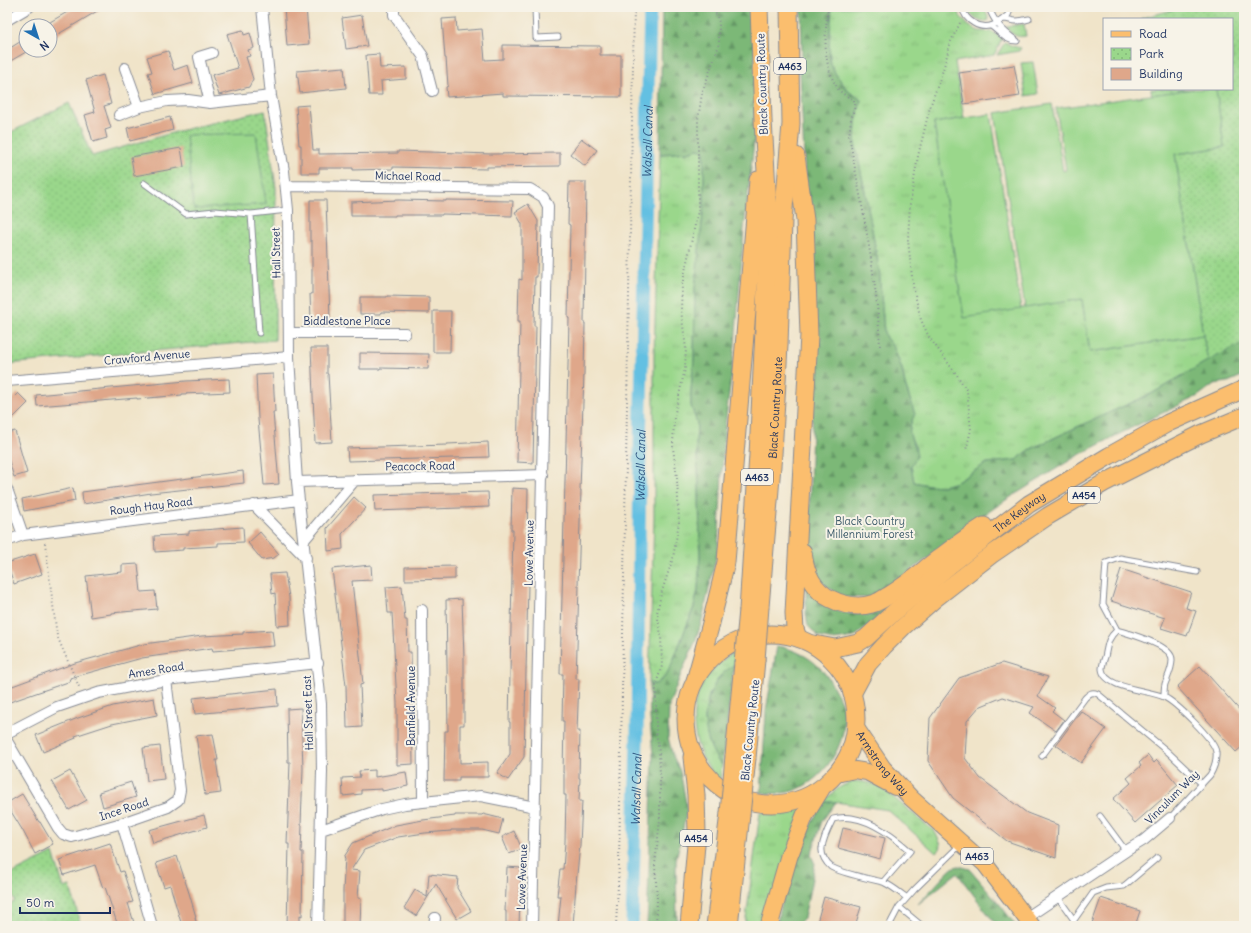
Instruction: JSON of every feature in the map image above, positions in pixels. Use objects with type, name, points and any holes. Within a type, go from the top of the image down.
[{"type":"highway","name":"Black Country Route","points":[[754,608],[758,455],[769,224],[763,120],[759,7]]},
{"type":"highway","name":"Black Country Route","points":[[729,926],[735,814],[740,757],[754,608],[773,446],[779,346],[783,222],[791,124],[789,7]]},
{"type":"highway","points":[[763,120],[726,562],[710,627],[695,681],[689,696],[686,730],[698,764],[721,788],[742,799],[758,803],[779,804],[800,799],[822,788]]},
{"type":"highway","points":[[770,926],[789,856],[805,815],[822,788],[836,774],[844,762],[850,751],[856,728],[856,711],[852,694],[846,679],[839,668],[820,650],[804,641],[795,629],[794,613],[809,335],[804,220],[791,124]]},
{"type":"highway","name":"The Keyway","points":[[695,681],[703,668],[722,650],[742,639],[753,636],[771,634],[788,636],[835,648],[858,643],[866,638],[950,565],[1029,504],[1168,423],[1244,389]]},
{"type":"highway","name":"The Keyway","points":[[852,694],[868,664],[903,627],[937,597],[991,555],[1048,516],[1104,483],[1201,434],[1244,416]]},
{"type":"highway","points":[[800,512],[804,562],[810,578],[816,588],[823,596],[838,603],[864,606],[874,604],[899,590],[960,542],[995,519],[1029,504]]},
{"type":"highway","name":"A454","points":[[689,926],[697,833],[696,795],[692,750]]},
{"type":"highway","name":"Black Country Route","points":[[715,926],[735,814]]},
{"type":"main road","name":"Armstrong Way","points":[[856,728],[883,768],[911,798],[985,864],[1029,922]]},
{"type":"main road","name":"Armstrong Way","points":[[836,774],[855,770],[867,772],[911,798]]},
{"type":"street","points":[[7,20],[29,7]]},
{"type":"street","name":"Hall Street","points":[[262,7],[271,96],[286,186],[288,210],[289,357],[299,500]]},
{"type":"street","points":[[394,7],[394,15],[423,56],[432,91]]},
{"type":"street","points":[[210,103],[199,57],[212,53]]},
{"type":"street","points":[[125,68],[139,107]]},
{"type":"street","points":[[119,115],[139,107],[167,101],[188,100],[210,103],[271,96]]},
{"type":"street","name":"Michael Road","points":[[286,186],[530,189]]},
{"type":"street","name":"Lowe Avenue","points":[[530,189],[543,197],[548,206],[536,807],[532,926]]},
{"type":"street","name":"Biddlestone Place","points":[[289,333],[405,333]]},
{"type":"street","name":"Crawford Avenue","points":[[7,381],[289,357]]},
{"type":"street","name":"Peacock Road","points":[[297,482],[543,475]]},
{"type":"street","points":[[304,540],[355,480]]},
{"type":"street","points":[[7,489],[23,535]]},
{"type":"street","name":"Hall Street East","points":[[299,500],[318,663],[321,704],[321,830],[318,926]]},
{"type":"street","name":"Rough Hay Road","points":[[7,542],[23,535],[43,532],[299,500]]},
{"type":"street","points":[[254,505],[306,558]]},
{"type":"street","name":"Banfield Avenue","points":[[422,610],[423,802]]},
{"type":"street","name":"Ames Road","points":[[7,732],[57,707],[98,693],[166,680],[318,663]]},
{"type":"street","name":"Ince Road","points":[[7,740],[58,828],[63,834],[72,837],[122,823],[168,807],[178,800],[180,790],[166,680]]},
{"type":"street","points":[[321,830],[382,809],[423,802],[481,796],[536,807]]},
{"type":"street","name":"Vinculum Way","points":[[1029,922],[1057,896],[1144,840],[1170,818]]},
{"type":"street","points":[[122,823],[152,926]]},
{"type":"lane","points":[[535,7],[536,38],[558,37]]},
{"type":"lane","points":[[962,7],[966,16],[976,24],[986,27],[998,23],[1008,15],[1010,7]]},
{"type":"lane","points":[[989,7],[992,15],[998,23],[1017,41],[1011,41],[1004,38],[991,26]]},
{"type":"lane","points":[[1003,19],[1018,21],[1029,19]]},
{"type":"lane","points":[[144,183],[186,214],[215,211],[251,214],[288,210]]},
{"type":"lane","points":[[251,214],[259,333]]},
{"type":"lane","points":[[1164,697],[1165,686],[1172,667],[1173,658],[1168,651],[1158,645],[1117,630],[1103,604],[1106,563],[1120,558],[1197,572]]},
{"type":"lane","name":"Vinculum Way","points":[[1117,630],[1109,637],[1102,669],[1107,678],[1115,683],[1164,697],[1197,725],[1212,742],[1216,751],[1215,767],[1210,775],[1170,818]]},
{"type":"lane","points":[[1042,756],[1088,694],[1094,692],[1159,744],[1202,784]]},
{"type":"lane","points":[[1100,816],[1126,851]]},
{"type":"lane","points":[[883,882],[910,851],[894,836],[871,824],[850,818],[841,817],[834,819],[828,828],[822,849],[824,858],[828,864],[839,870],[883,882],[894,888],[906,898]]},
{"type":"lane","points":[[889,926],[899,907],[906,898],[962,842]]},
{"type":"lane","points":[[1071,926],[1093,893],[1106,888],[1124,886],[1158,858]]},
{"type":"lane","points":[[1057,896],[1074,920]]},
{"type":"lane","points":[[899,907],[922,926]]},
{"type":"path","points":[[616,926],[619,855],[634,7]]},
{"type":"path","points":[[656,926],[657,899],[655,865],[660,819],[660,776],[656,732],[656,684],[662,666],[661,635],[657,613],[661,594],[673,558],[679,522],[677,478],[673,448],[674,417],[684,369],[686,349],[681,310],[682,285],[698,211],[698,120],[702,93],[719,45],[719,22],[713,7]]},
{"type":"path","points":[[828,7],[826,21],[826,54],[829,72],[837,88],[846,96],[854,100],[855,106],[851,119],[849,136],[870,245],[876,289],[880,348]]},
{"type":"path","points":[[966,16],[958,26],[951,41],[930,107],[918,156],[910,204],[908,240],[912,286],[921,320],[929,337],[957,374],[967,391],[971,430],[966,450]]},
{"type":"path","points":[[43,532],[57,636],[84,697]]},
{"type":"green space","points":[[662,7],[749,7],[755,48],[755,134],[744,228],[735,345],[724,434],[718,549],[701,624],[669,705],[668,738],[673,756],[680,771],[687,810],[676,860],[677,926],[647,926],[653,756],[649,684],[656,684],[665,677],[671,666],[694,607],[698,590],[700,556],[699,485],[696,443],[697,423],[691,406],[691,390],[694,360],[695,288],[704,205],[704,151],[698,149],[688,152],[660,154]]},
{"type":"green space","name":"Black Country Millennium Forest","points":[[801,7],[832,7],[829,45],[830,62],[835,73],[848,91],[861,100],[856,122],[855,143],[879,268],[884,332],[886,338],[894,348],[902,369],[905,385],[915,414],[910,427],[910,436],[917,456],[911,466],[914,482],[943,486],[957,482],[987,463],[1016,460],[1031,449],[1151,394],[1219,354],[1244,342],[1244,375],[1228,382],[1214,384],[1198,396],[1077,456],[1006,500],[968,526],[935,553],[873,598],[842,597],[817,579],[808,546],[814,374],[800,71],[802,53]]},
{"type":"green space","points":[[832,7],[958,7],[960,16],[969,26],[978,31],[993,32],[1002,39],[994,55],[955,62],[964,118],[934,123],[964,317],[1082,299],[1090,352],[1203,335],[1208,361],[1151,394],[1031,449],[1016,460],[987,463],[957,482],[943,486],[914,482],[911,466],[916,449],[909,433],[911,423],[911,402],[905,385],[902,369],[894,348],[886,338],[884,332],[879,268],[855,143],[856,122],[861,100],[848,91],[835,73],[830,62],[829,45]]},
{"type":"green space","points":[[967,7],[984,7],[989,20],[983,22],[975,18],[971,15]]},
{"type":"green space","points":[[1183,7],[1244,7],[1244,342],[1208,361],[1175,154],[1224,147],[1216,90],[1233,90],[1233,18],[1142,18]]},
{"type":"green space","points":[[1024,24],[1026,36],[1020,37],[1015,35],[1007,28],[1007,26]]},
{"type":"green space","points":[[1005,42],[1012,46],[1021,48],[1019,51],[997,55]]},
{"type":"green space","points":[[1033,62],[1038,94],[1026,96],[1021,63]]},
{"type":"green space","points":[[1151,90],[1187,90],[1152,95]]},
{"type":"green space","points":[[1187,90],[1216,90],[1224,147],[1175,154],[1203,335],[1090,352],[1082,299],[1025,308],[995,113],[1052,104],[1063,171],[1066,170],[1056,108]]},
{"type":"green space","points":[[69,103],[92,156],[179,131],[265,110],[276,188],[275,340],[7,364],[7,134]]},
{"type":"green space","points":[[991,114],[1021,309],[964,318],[934,123]]},
{"type":"green space","points":[[256,133],[266,204],[194,209],[186,135]]},
{"type":"green space","points":[[698,149],[704,151],[704,205],[695,288],[694,360],[691,406],[697,423],[696,443],[699,485],[700,556],[698,590],[694,607],[671,666],[665,677],[656,684],[649,684],[654,517],[654,356],[660,154],[688,152]]},
{"type":"green space","points":[[806,585],[823,604],[832,609],[850,614],[869,613],[895,601],[879,617],[854,637],[834,640],[819,637],[808,626],[806,614]]},
{"type":"green space","points":[[777,646],[796,651],[812,660],[825,673],[841,702],[844,716],[844,727],[832,759],[817,777],[808,784],[793,791],[770,794],[761,793],[766,711]]},
{"type":"green space","points":[[734,652],[734,665],[719,677],[709,695],[705,714],[705,722],[717,760],[722,765],[720,780],[708,767],[699,750],[694,725],[694,712],[700,689],[706,679],[713,669]]},
{"type":"green space","points":[[734,665],[722,765],[715,756],[710,745],[705,722],[706,710],[708,698],[713,687],[723,673]]},
{"type":"green space","points":[[855,781],[872,783],[882,788],[935,832],[941,845],[940,849],[936,853],[888,810],[836,802],[823,802],[845,784]]},
{"type":"green space","points":[[808,801],[765,926],[745,926],[760,812],[784,809]]},
{"type":"green space","points":[[823,802],[836,802],[822,821],[811,855],[815,864],[804,918],[796,926],[776,926],[785,891],[808,830]]},
{"type":"green space","points":[[53,853],[64,888],[70,886],[81,926],[7,926],[7,906],[15,901],[7,886],[7,876]]},
{"type":"green space","points":[[959,866],[970,869],[1016,926],[997,926],[957,873],[918,904],[949,871],[954,867]]},
{"type":"building","points":[[76,7],[104,7],[58,34],[57,18]]},
{"type":"building","points":[[284,7],[306,7],[309,44],[287,46]]},
{"type":"building","points":[[362,15],[367,46],[346,49],[342,18]]},
{"type":"building","points":[[456,18],[457,31],[482,29],[485,60],[503,59],[503,45],[600,46],[600,55],[621,55],[621,97],[503,96],[503,93],[447,97],[446,87],[448,86],[442,19]]},
{"type":"building","points":[[243,30],[244,35],[250,33],[254,48],[248,50],[250,56],[246,57],[253,79],[249,87],[219,95],[212,75],[238,68],[227,34]]},
{"type":"building","points":[[18,43],[18,57],[7,63],[7,50]]},
{"type":"building","points":[[168,51],[174,70],[188,65],[193,83],[155,94],[148,73],[152,72],[147,57]]},
{"type":"building","points":[[379,54],[380,68],[406,67],[406,79],[381,81],[382,95],[369,95],[366,55]]},
{"type":"building","points":[[1014,65],[1020,96],[964,104],[959,73]]},
{"type":"building","points":[[344,67],[346,88],[300,93],[297,71]]},
{"type":"building","points":[[103,75],[111,104],[104,106],[111,128],[105,130],[107,138],[93,142],[85,115],[95,112],[86,80]]},
{"type":"building","points":[[309,105],[313,150],[319,150],[319,154],[398,153],[398,151],[492,154],[560,153],[560,166],[487,167],[487,169],[393,167],[393,169],[353,170],[353,168],[319,168],[319,173],[301,173],[301,145],[299,145],[296,106]]},
{"type":"building","points":[[170,117],[173,130],[130,141],[127,128]]},
{"type":"building","points":[[582,139],[597,150],[585,166],[570,154]]},
{"type":"building","points":[[181,148],[184,167],[134,176],[131,157]]},
{"type":"building","points":[[569,182],[586,182],[584,373],[576,679],[579,679],[577,731],[580,731],[579,801],[582,801],[573,926],[558,926],[561,896],[557,896],[560,869],[563,869],[566,795],[564,795],[563,773],[563,674],[560,674],[569,318]]},
{"type":"building","points":[[310,200],[326,200],[330,319],[311,320],[310,294],[312,294],[312,241],[310,241]]},
{"type":"building","points":[[399,200],[513,201],[512,216],[442,214],[351,216],[351,202]]},
{"type":"building","points":[[528,204],[538,221],[537,277],[535,277],[534,326],[536,326],[533,463],[517,462],[520,321],[518,321],[519,279],[522,280],[522,224],[515,212]]},
{"type":"building","points":[[360,297],[429,297],[429,313],[381,312],[381,314],[360,314]]},
{"type":"building","points":[[433,311],[451,311],[450,352],[433,352]]},
{"type":"building","points":[[311,348],[327,348],[327,374],[332,442],[315,443]]},
{"type":"building","points":[[360,353],[429,354],[428,369],[360,369]]},
{"type":"building","points":[[273,374],[275,412],[273,412],[279,484],[264,485],[256,375]]},
{"type":"building","points":[[229,379],[230,392],[182,394],[137,399],[37,406],[36,395],[186,381]]},
{"type":"building","points":[[18,393],[28,403],[7,424],[7,404]]},
{"type":"building","points":[[15,431],[27,473],[14,477],[7,455],[7,433]]},
{"type":"building","points":[[488,442],[489,457],[348,461],[347,448],[447,445]]},
{"type":"building","points":[[243,471],[244,483],[151,493],[83,504],[82,492]]},
{"type":"building","points":[[73,488],[75,501],[24,511],[22,499]]},
{"type":"building","points":[[512,488],[528,489],[527,537],[529,537],[524,757],[508,780],[497,773],[510,754],[509,722],[513,530],[511,530]]},
{"type":"building","points":[[488,492],[489,507],[375,511],[374,495]]},
{"type":"building","points":[[354,497],[366,508],[342,534],[343,549],[328,551],[327,528]]},
{"type":"building","points":[[243,527],[244,542],[218,543],[218,546],[183,548],[183,550],[155,552],[154,536],[189,534],[189,531]]},
{"type":"building","points":[[260,532],[279,554],[274,558],[262,560],[248,543]]},
{"type":"building","points":[[35,554],[42,574],[14,584],[7,563]]},
{"type":"building","points":[[138,564],[141,592],[155,591],[157,609],[111,613],[91,617],[86,576],[122,572],[122,565]]},
{"type":"building","points":[[371,565],[372,580],[352,581],[363,684],[360,685],[362,727],[347,728],[346,686],[332,569]]},
{"type":"building","points":[[455,566],[455,579],[405,580],[405,567]]},
{"type":"building","points":[[1121,569],[1191,592],[1186,608],[1196,611],[1187,636],[1161,628],[1165,618],[1111,601]]},
{"type":"building","points":[[285,573],[289,597],[290,625],[277,626],[275,593],[272,594],[270,574]]},
{"type":"building","points":[[402,586],[405,620],[407,620],[408,652],[411,652],[413,764],[397,765],[397,703],[392,613],[388,613],[386,587]]},
{"type":"building","points":[[462,599],[464,725],[460,725],[460,763],[488,762],[488,777],[459,777],[459,781],[444,781],[445,731],[448,731],[446,600]]},
{"type":"building","points":[[272,630],[274,646],[213,651],[212,648],[142,658],[70,678],[71,681],[7,703],[7,688],[75,663],[144,644],[202,636],[243,634],[243,632]]},
{"type":"building","points":[[1002,663],[1048,677],[1038,696],[1055,708],[1052,711],[1064,720],[1056,731],[1030,713],[1034,707],[1003,697],[979,707],[967,721],[965,758],[980,778],[1027,813],[1058,825],[1056,858],[1007,841],[953,798],[928,761],[930,718],[959,678]]},
{"type":"building","points":[[1200,666],[1244,715],[1244,745],[1236,752],[1177,687]]},
{"type":"building","points":[[277,689],[278,706],[195,714],[193,698]]},
{"type":"building","points":[[154,698],[157,715],[112,724],[75,736],[76,738],[43,752],[36,735],[113,706]]},
{"type":"building","points":[[301,708],[303,769],[301,825],[301,852],[303,852],[302,916],[300,915],[300,926],[287,926],[289,844],[287,844],[290,762],[288,762],[287,709]]},
{"type":"building","points":[[1081,711],[1106,729],[1081,763],[1056,745]]},
{"type":"building","points":[[213,734],[218,760],[216,760],[221,793],[205,795],[196,736]]},
{"type":"building","points":[[160,746],[164,779],[147,781],[143,748]]},
{"type":"building","points":[[1148,755],[1154,763],[1157,760],[1178,785],[1135,823],[1113,799],[1131,783],[1127,778],[1141,766],[1139,763]]},
{"type":"building","points":[[375,770],[375,777],[406,772],[408,786],[382,791],[382,789],[361,790],[361,794],[343,796],[342,778],[360,777],[359,771]]},
{"type":"building","points":[[70,771],[87,800],[69,810],[52,781]]},
{"type":"building","points":[[131,782],[136,797],[103,807],[99,792]]},
{"type":"building","points":[[22,794],[53,844],[35,854],[7,805],[7,803]]},
{"type":"building","points":[[483,814],[503,819],[499,834],[482,830],[451,830],[425,833],[398,837],[364,850],[351,870],[360,871],[358,898],[361,898],[360,926],[343,926],[344,857],[353,843],[396,825],[455,815]]},
{"type":"building","points":[[204,815],[207,827],[153,843],[149,830]]},
{"type":"building","points":[[843,828],[885,838],[880,859],[838,848]]},
{"type":"building","points":[[514,831],[522,849],[509,854],[502,837]]},
{"type":"building","points":[[110,843],[120,872],[123,871],[133,902],[128,903],[135,926],[118,926],[105,887],[103,888],[95,865],[64,875],[59,860]]},
{"type":"building","points":[[177,856],[196,917],[197,926],[182,926],[170,885],[164,887],[156,863]]},
{"type":"building","points":[[507,867],[521,868],[519,926],[506,926],[505,911]]},
{"type":"building","points":[[429,874],[458,877],[457,888],[471,911],[457,919],[436,884],[416,916],[404,908],[415,890],[427,897]]},
{"type":"building","points":[[824,897],[861,907],[855,926],[816,926]]},
{"type":"building","points":[[1101,898],[1140,911],[1135,926],[1091,926]]},
{"type":"waterway","name":"Walsall Canal","points":[[632,926],[637,740],[640,450],[650,7]]}]
